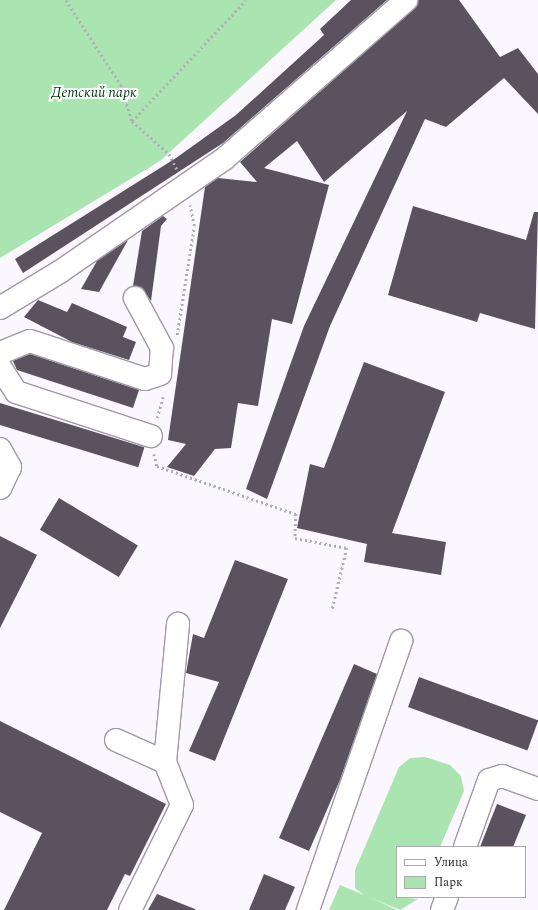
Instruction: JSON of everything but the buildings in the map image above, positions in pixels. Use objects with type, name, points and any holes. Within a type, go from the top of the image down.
[{"type":"lane","points":[[0,308],[62,271],[224,159],[406,0]]},
{"type":"lane","points":[[0,353],[30,341],[145,379],[160,374],[162,348],[136,298]]},
{"type":"lane","points":[[0,367],[8,390],[151,436]]},
{"type":"lane","points":[[0,449],[10,467],[0,488]]},
{"type":"lane","points":[[130,910],[182,805],[165,762],[178,624]]},
{"type":"lane","points":[[308,910],[401,641]]},
{"type":"lane","points":[[116,740],[165,762]]},
{"type":"lane","points":[[465,846],[489,780],[502,776],[538,789]]},
{"type":"lane","points":[[442,910],[447,898]]},
{"type":"path","points":[[66,0],[121,85],[132,121],[169,154],[186,185],[194,226],[175,343]]},
{"type":"path","points":[[132,121],[246,0]]},
{"type":"path","points":[[165,388],[151,436],[156,466],[296,514],[295,538],[347,548],[332,611]]},
{"type":"green space","name":"Детский парк","points":[[0,0],[336,0],[160,161],[0,258]]},
{"type":"green space","points":[[425,757],[450,765],[461,776],[464,791],[440,846],[396,846],[396,898],[418,899],[400,910],[369,897],[397,910],[329,910],[340,885],[364,895],[355,888],[355,870],[399,767],[410,758]]}]
